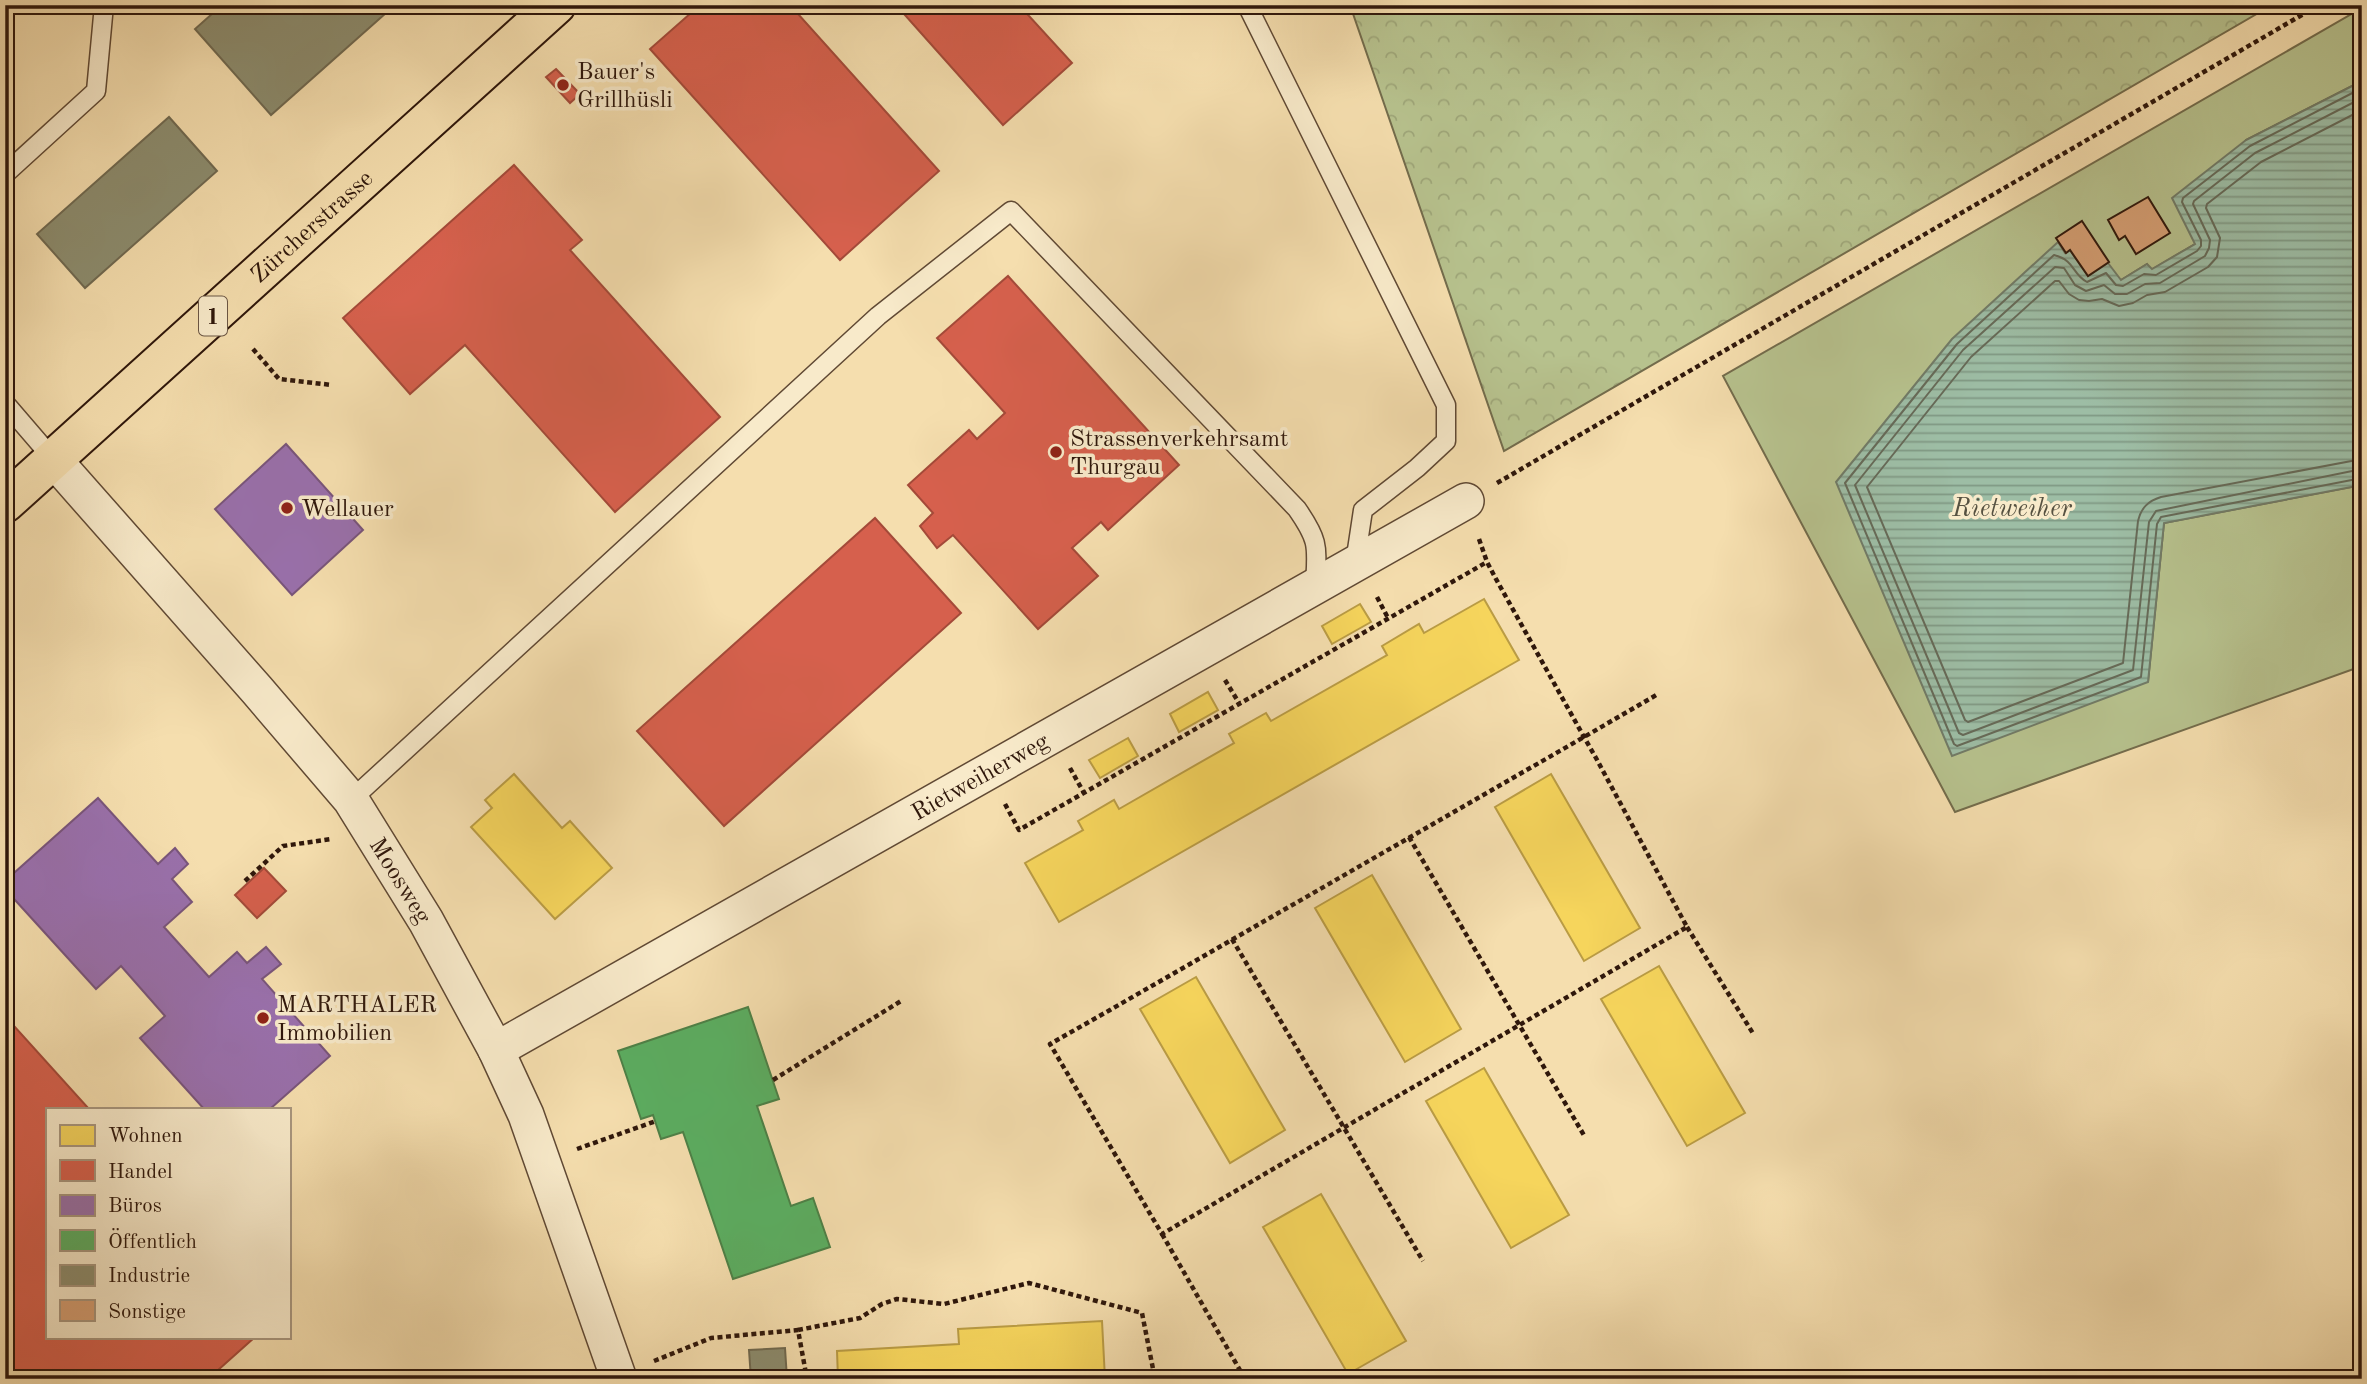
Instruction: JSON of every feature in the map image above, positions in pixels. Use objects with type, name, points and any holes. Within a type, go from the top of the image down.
[{"type":"main road","name":"Zürcherstrasse","points":[[5,503],[556,5]]},
{"type":"street","name":"Moosweg","points":[[54,460],[351,800],[426,921],[496,1050],[526,1115],[618,1377]]},
{"type":"street","name":"Rietweiherweg","points":[[496,1050],[1315,586],[1364,576],[1466,501]]},
{"type":"lane","points":[[5,174],[96,91],[104,5]]},
{"type":"lane","points":[[1247,5],[1446,405],[1446,441],[1417,468],[1363,510],[1364,576]]},
{"type":"lane","points":[[351,800],[878,316],[1012,211],[1297,509],[1313,532],[1317,550],[1315,586]]},
{"type":"lane","points":[[5,403],[54,460]]},
{"type":"path","points":[[1754,1035],[1687,927],[1487,562],[1466,501],[2319,5]]},
{"type":"path","points":[[253,349],[279,379],[332,385]]},
{"type":"path","points":[[1003,801],[1019,830],[1487,562]]},
{"type":"path","points":[[1364,576],[1388,618]]},
{"type":"path","points":[[1223,675],[1239,704]]},
{"type":"path","points":[[1245,1379],[1050,1044],[1658,694]]},
{"type":"path","points":[[1067,764],[1084,793]]},
{"type":"path","points":[[1409,837],[1585,1137]]},
{"type":"path","points":[[245,881],[283,846],[338,838]]},
{"type":"path","points":[[1162,1234],[1687,927]]},
{"type":"path","points":[[1232,939],[1423,1261]]},
{"type":"path","points":[[773,1080],[901,1002]]},
{"type":"path","points":[[572,1150],[656,1121]]},
{"type":"path","points":[[618,1377],[711,1338],[798,1330],[860,1318],[882,1304],[897,1299],[944,1304],[1029,1283],[1142,1313],[1155,1379]]},
{"type":"path","points":[[798,1330],[807,1379]]},
{"type":"green space","points":[[1350,5],[2272,5],[1504,451]]},
{"type":"green space","points":[[2362,8],[2362,81],[2246,140],[2195,244],[2151,270],[2147,264],[2121,280],[2088,276],[2071,250],[2065,253],[2058,242],[2148,682],[2164,523],[2362,485],[2362,666],[1955,812],[1723,376]]},
{"type":"water","name":"Rietweiher","points":[[2362,81],[2362,485],[2164,523],[2148,682],[1952,756],[1836,482],[1952,339],[2058,242],[2065,253],[2070,250],[2088,276],[2108,263],[2121,280],[2147,264],[2152,269],[2195,244],[2172,198],[2246,140]]},
{"type":"building: Wohnen","points":[[1484,599],[1519,660],[1059,922],[1025,863],[1083,830],[1078,821],[1114,800],[1119,809],[1234,743],[1229,734],[1266,713],[1271,721],[1387,655],[1382,646],[1419,624],[1424,633]]},
{"type":"building: Wohnen","points":[[1360,604],[1371,622],[1332,644],[1322,626]]},
{"type":"building: Wohnen","points":[[1208,692],[1218,710],[1179,732],[1170,714]]},
{"type":"building: Wohnen","points":[[1128,738],[1138,756],[1100,778],[1089,760]]},
{"type":"building: Wohnen","points":[[514,774],[562,828],[570,821],[612,868],[555,919],[471,827],[492,808],[485,800]]},
{"type":"building: Wohnen","points":[[1551,774],[1640,928],[1584,961],[1495,807]]},
{"type":"building: Wohnen","points":[[1372,875],[1461,1029],[1405,1062],[1315,908]]},
{"type":"building: Wohnen","points":[[1659,966],[1745,1113],[1687,1146],[1601,999]]},
{"type":"building: Wohnen","points":[[1196,977],[1285,1130],[1230,1163],[1140,1009]]},
{"type":"building: Wohnen","points":[[1484,1068],[1569,1215],[1511,1248],[1426,1101]]},
{"type":"building: Wohnen","points":[[1321,1194],[1406,1341],[1348,1374],[1263,1227]]},
{"type":"building: Wohnen","points":[[1102,1321],[1105,1379],[838,1379],[837,1351],[959,1344],[958,1329]]},
{"type":"building: Handel","points":[[700,5],[790,5],[939,171],[840,260],[650,49]]},
{"type":"building: Handel","points":[[896,5],[1019,5],[1072,63],[1003,125]]},
{"type":"building: Handel","points":[[556,69],[580,94],[570,103],[546,77]]},
{"type":"building: Handel","points":[[514,165],[582,240],[570,250],[720,417],[615,512],[465,345],[410,394],[343,318]]},
{"type":"building: Handel","name":"Strassenverkehrsamt Thurgau","points":[[1008,276],[1179,465],[1108,530],[1101,522],[1072,548],[1098,576],[1038,629],[953,535],[937,548],[920,526],[933,513],[908,485],[969,430],[977,439],[1005,413],[937,338]]},
{"type":"building: Handel","points":[[875,518],[961,613],[724,826],[637,731]]},
{"type":"building: Handel","points":[[264,868],[286,891],[257,918],[235,895]]},
{"type":"building: Handel","points":[[5,1016],[88,1108],[46,1108],[46,1338],[254,1338],[208,1379],[5,1379]]},
{"type":"building: Büros","points":[[286,444],[363,530],[292,595],[215,509]]},
{"type":"building: Büros","points":[[98,798],[158,864],[175,848],[188,864],[172,879],[192,902],[164,927],[209,977],[237,952],[247,963],[266,947],[281,964],[262,979],[330,1056],[271,1108],[203,1108],[140,1038],[165,1016],[121,966],[96,989],[5,889],[5,881]]},
{"type":"building: Öffentlich","points":[[748,1007],[779,1099],[757,1106],[791,1206],[813,1198],[830,1247],[733,1279],[683,1132],[661,1139],[653,1115],[641,1119],[618,1051]]},
{"type":"building: Industrie","points":[[222,5],[395,5],[271,115],[195,29]]},
{"type":"building: Industrie","points":[[169,117],[217,171],[85,288],[37,234]]},
{"type":"building: Industrie","points":[[785,1348],[787,1379],[751,1379],[749,1350]]},
{"type":"building: Sonstige","points":[[2148,197],[2170,233],[2136,254],[2125,236],[2119,240],[2108,220]]},
{"type":"building: Sonstige","points":[[2082,221],[2109,262],[2088,276],[2070,250],[2066,253],[2056,238]]},
{"type":"place","name":"Bauer's Grillhüsli","points":[[563,85]]},
{"type":"place","name":"Strassenverkehrsamt Thurgau","points":[[1056,452]]},
{"type":"place","name":"Wellauer","points":[[287,508]]},
{"type":"place","name":"MARTHALER Immobilien","points":[[263,1018]]}]
